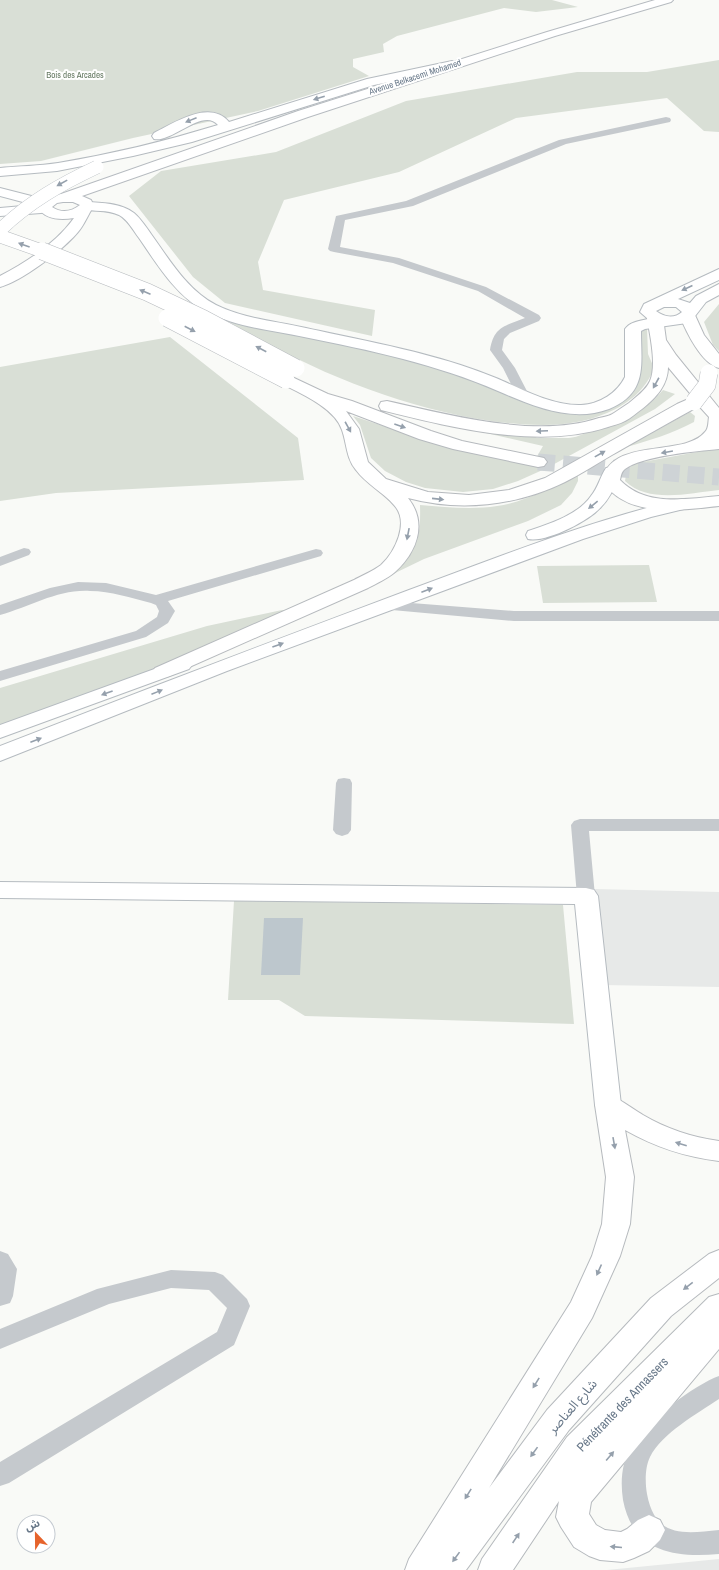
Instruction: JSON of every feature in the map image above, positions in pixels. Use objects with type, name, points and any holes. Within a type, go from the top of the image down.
[{"type":"main road","name":"Avenue Belkacemi Mohamed","points":[[165,162],[253,130],[452,65],[667,0]]},
{"type":"main road","points":[[0,230],[14,215],[39,196],[67,180],[97,167],[371,82],[452,65]]},
{"type":"main road","points":[[0,167],[96,156],[153,139],[192,119],[218,118],[224,122],[226,126]]},
{"type":"main road","points":[[0,172],[57,167],[91,161],[187,138]]},
{"type":"main road","points":[[0,212],[47,209],[63,198],[165,162]]},
{"type":"main road","points":[[83,210],[117,186],[165,162]]},
{"type":"main road","points":[[0,192],[59,214],[83,210],[117,215],[124,218],[138,226],[186,290],[196,299],[210,307],[247,320],[430,360],[562,408],[581,410],[591,409],[615,400],[631,383],[633,377],[632,331],[638,325],[719,274]]},
{"type":"main road","points":[[0,282],[25,268],[65,238],[86,203],[80,199],[63,198]]},
{"type":"main road","points":[[37,259],[50,232],[52,221],[47,209]]},
{"type":"main road","points":[[0,236],[147,292],[204,319],[291,374],[322,398],[348,424],[357,457],[362,467],[394,494],[406,507],[410,524],[409,534],[404,549],[388,568],[361,584],[162,672]]},
{"type":"main road","points":[[0,248],[140,304],[291,374],[453,430],[505,444],[541,457],[459,445],[425,435],[346,405],[322,398]]},
{"type":"main road","points":[[657,314],[680,320],[690,318],[702,300],[719,289]]},
{"type":"main road","points":[[375,478],[400,490],[426,498],[457,501],[480,500],[505,496],[552,481],[694,402],[707,385],[714,368],[694,350],[687,307],[669,302],[657,314],[661,368],[659,379],[651,392],[629,412],[608,421],[584,428],[536,431],[508,430],[387,406]]},
{"type":"main road","points":[[658,340],[669,357],[717,417],[717,426],[714,435],[693,448]]},
{"type":"main road","points":[[0,732],[557,527],[598,502],[612,472],[618,465],[627,460],[719,444]]},
{"type":"main road","points":[[612,472],[611,481],[623,494],[637,500],[655,504],[682,504],[719,501]]},
{"type":"main road","points":[[0,754],[220,667],[576,535],[645,513],[682,504]]},
{"type":"main road","points":[[0,890],[586,896],[608,1105],[620,1177],[616,1224],[606,1256],[582,1309],[421,1570]]},
{"type":"main road","points":[[608,1105],[632,1122],[661,1138],[687,1146],[719,1151]]},
{"type":"main road","name":"شارع العناصر","points":[[447,1570],[558,1420],[661,1307],[719,1262]]},
{"type":"main road","name":"Pénétrante des Annassers","points":[[494,1570],[578,1447],[719,1306]]},
{"type":"main road","points":[[649,1530],[638,1540],[623,1547],[600,1546],[585,1536],[572,1517],[576,1496],[719,1328]]},
{"type":"street","points":[[523,395],[509,368],[496,350],[498,338],[506,330],[535,318],[482,289],[395,260],[334,249],[340,218],[409,204],[562,142],[666,120]]},
{"type":"street","points":[[0,562],[24,552]]},
{"type":"street","points":[[156,600],[316,553]]},
{"type":"street","points":[[0,610],[56,592],[78,587],[101,588],[156,600],[161,602],[167,611],[163,620],[150,630],[132,637],[0,676]]},
{"type":"street","points":[[386,606],[514,616],[719,616]]},
{"type":"street","points":[[342,830],[344,783]]},
{"type":"street","points":[[586,896],[580,825],[719,825]]},
{"type":"street","points":[[0,1260],[6,1269],[2,1296],[0,1297]]},
{"type":"street","points":[[0,1339],[104,1296],[172,1279],[215,1281],[239,1306],[226,1338],[0,1475]]},
{"type":"street","points":[[719,1386],[657,1430],[641,1450],[633,1474],[635,1503],[642,1520],[649,1530],[667,1541],[682,1544],[699,1545],[719,1542]]},
{"type":"shaded area","points":[[595,889],[719,892],[719,987],[602,985]]},
{"type":"shaded area","points":[[264,918],[303,918],[300,975],[261,975]]},
{"type":"shaded area","points":[[719,1559],[719,1570],[607,1570]]},
{"type":"green space","name":"Bois des Arcades","points":[[0,0],[552,0],[578,7],[536,12],[504,8],[397,36],[383,44],[384,52],[353,59],[353,67],[369,76],[258,111],[133,138],[41,161],[0,164]]},
{"type":"green space","points":[[719,60],[719,132],[704,131],[667,98],[516,118],[399,172],[284,200],[258,262],[263,290],[375,310],[372,336],[225,303],[193,277],[129,196],[161,171],[276,152],[406,101],[577,72],[647,72]]},
{"type":"green space","points":[[719,304],[719,351],[713,345],[704,322]]},
{"type":"green space","points":[[218,315],[429,364],[538,405],[616,405],[629,396],[634,334],[647,328],[648,354],[654,368],[651,376],[641,390],[629,401],[607,413],[593,418],[579,422],[550,425],[491,421],[419,405],[384,395],[349,382],[282,351]]},
{"type":"green space","points":[[170,337],[298,438],[304,480],[56,493],[0,501],[0,367]]},
{"type":"green space","points":[[663,390],[675,394],[655,409],[547,468],[518,481],[493,489],[463,492],[425,488],[406,482],[385,471],[371,458],[360,425],[353,416],[447,447],[532,465],[543,446],[477,431],[534,436],[537,438],[573,437],[621,422],[646,406]]},
{"type":"green space","points":[[690,412],[695,416],[694,422],[678,430],[626,447]]},
{"type":"green space","points":[[719,448],[719,490],[682,495],[657,495],[646,493],[625,481],[627,469],[637,463]]},
{"type":"green space","points":[[578,474],[578,481],[572,493],[561,505],[528,521],[424,559],[391,575],[406,558],[415,544],[418,536],[420,505],[468,508],[497,506],[518,501],[539,493]]},
{"type":"green space","points":[[649,565],[657,602],[543,603],[537,566]]},
{"type":"green space","points":[[282,610],[308,615],[0,728],[0,688],[207,626]]},
{"type":"green space","points":[[234,901],[563,905],[574,1024],[305,1016],[279,1000],[228,1000]]},
{"type":"tunnel","points":[[538,462],[719,477]]}]
